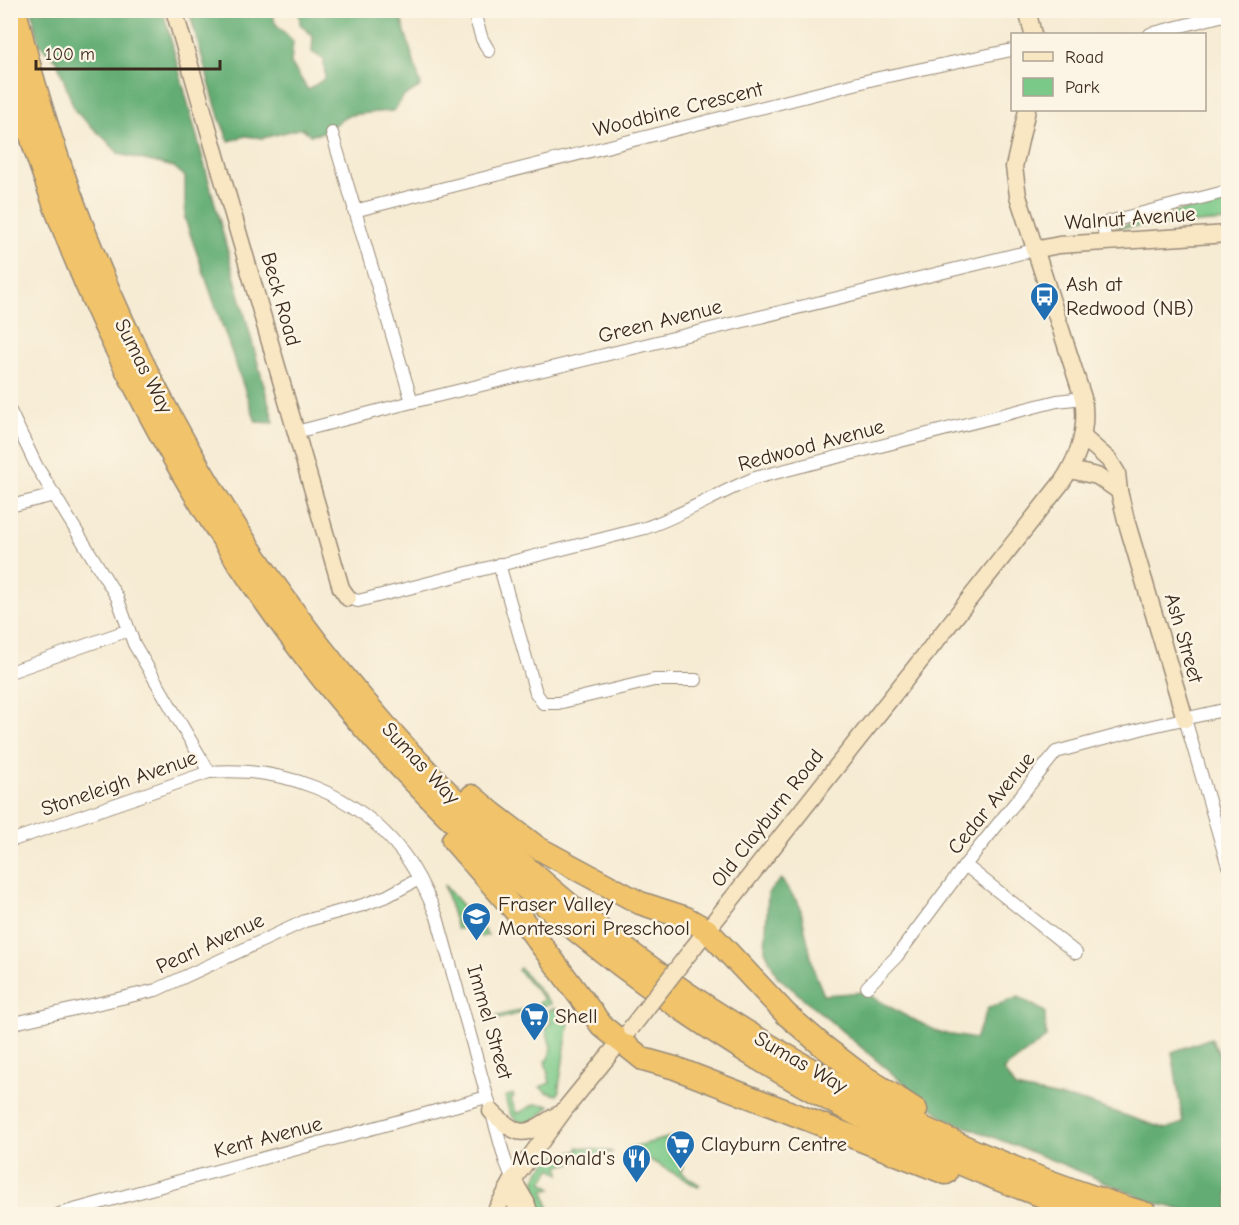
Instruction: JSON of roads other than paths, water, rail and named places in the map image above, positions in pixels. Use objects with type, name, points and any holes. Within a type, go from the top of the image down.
[{"type":"highway","name":"Sumas Way","points":[[15,10],[50,139],[101,275],[158,394],[219,502],[248,548],[306,628],[387,728],[465,809],[566,902],[683,990],[779,1052],[885,1110],[1011,1167],[1145,1214]]},
{"type":"highway","name":"Sumas Way","points":[[10,63],[52,196],[106,329],[137,391],[192,490],[260,594],[325,681],[401,768],[494,860],[555,915],[651,990],[763,1062],[880,1126],[988,1176],[1095,1215]]},
{"type":"highway","points":[[219,502],[381,703],[492,813],[538,848],[597,881],[640,903],[686,918],[700,939],[823,1046],[893,1096],[962,1134],[1145,1214]]},
{"type":"highway","points":[[260,594],[276,627],[345,720],[495,887],[602,1026],[626,1034],[643,1059],[675,1068],[1056,1215]]},
{"type":"main road","name":"Beck Road","points":[[174,10],[341,588],[348,598]]},
{"type":"main road","points":[[1028,10],[1033,33]]},
{"type":"main road","points":[[1027,111],[1014,167],[1018,196],[1083,398],[1085,418],[1080,445]]},
{"type":"main road","name":"Walnut Avenue","points":[[1034,250],[1059,245],[1228,234]]},
{"type":"main road","name":"Old Clayburn Road","points":[[494,1215],[513,1180],[566,1109],[1070,470],[1080,445]]},
{"type":"main road","name":"Ash Street","points":[[1080,445],[1109,460],[1117,473],[1119,491],[1185,719]]},
{"type":"main road","points":[[1070,470],[1097,476],[1119,491]]},
{"type":"main road","points":[[489,1104],[510,1128],[524,1133],[566,1109]]},
{"type":"main road","name":"Immel Street","points":[[513,1180],[513,1199],[517,1215]]},
{"type":"main road","name":"Immel Street","points":[[513,1180],[526,1202],[530,1215]]},
{"type":"street","points":[[473,10],[482,39],[489,51]]},
{"type":"street","points":[[1154,33],[1228,14]]},
{"type":"street","name":"Woodbine Crescent","points":[[354,211],[874,79],[1011,50]]},
{"type":"street","points":[[332,133],[412,402]]},
{"type":"street","points":[[1105,242],[1104,229],[1108,222],[1228,191]]},
{"type":"street","name":"Green Avenue","points":[[296,432],[1034,250]]},
{"type":"street","name":"Redwood Avenue","points":[[348,598],[358,601],[645,528],[669,520],[755,478],[1057,401],[1083,398]]},
{"type":"street","points":[[10,411],[20,434],[55,495],[117,597],[134,644],[209,772]]},
{"type":"street","points":[[10,506],[55,495]]},
{"type":"street","points":[[500,564],[536,693],[543,703],[558,703],[654,680],[696,680]]},
{"type":"street","points":[[10,672],[129,630]]},
{"type":"street","name":"Cedar Avenue","points":[[867,987],[897,956],[965,865],[1056,752],[1228,709]]},
{"type":"street","name":"Ash Street","points":[[1185,719],[1228,866]]},
{"type":"street","name":"Stoneleigh Avenue","points":[[10,841],[209,772],[233,770],[282,776],[328,792],[350,804],[388,836],[403,853],[419,879]]},
{"type":"street","points":[[965,865],[1076,953]]},
{"type":"street","name":"Pearl Avenue","points":[[10,1024],[156,990],[305,921],[363,905],[394,893],[419,879]]},
{"type":"street","name":"Immel Street","points":[[419,879],[437,917],[505,1160],[513,1180]]},
{"type":"street","name":"Kent Avenue","points":[[58,1215],[489,1104]]},
{"type":"place","name":"Ash at Redwood (NB)","points":[[1045,322]]},
{"type":"place","name":"Fraser Valley Montessori Preschool","points":[[477,942]]},
{"type":"place","name":"Shell","points":[[534,1042]]},
{"type":"place","name":"Clayburn Centre","points":[[680,1170]]},
{"type":"place","name":"McDonald's","points":[[636,1184]]}]
